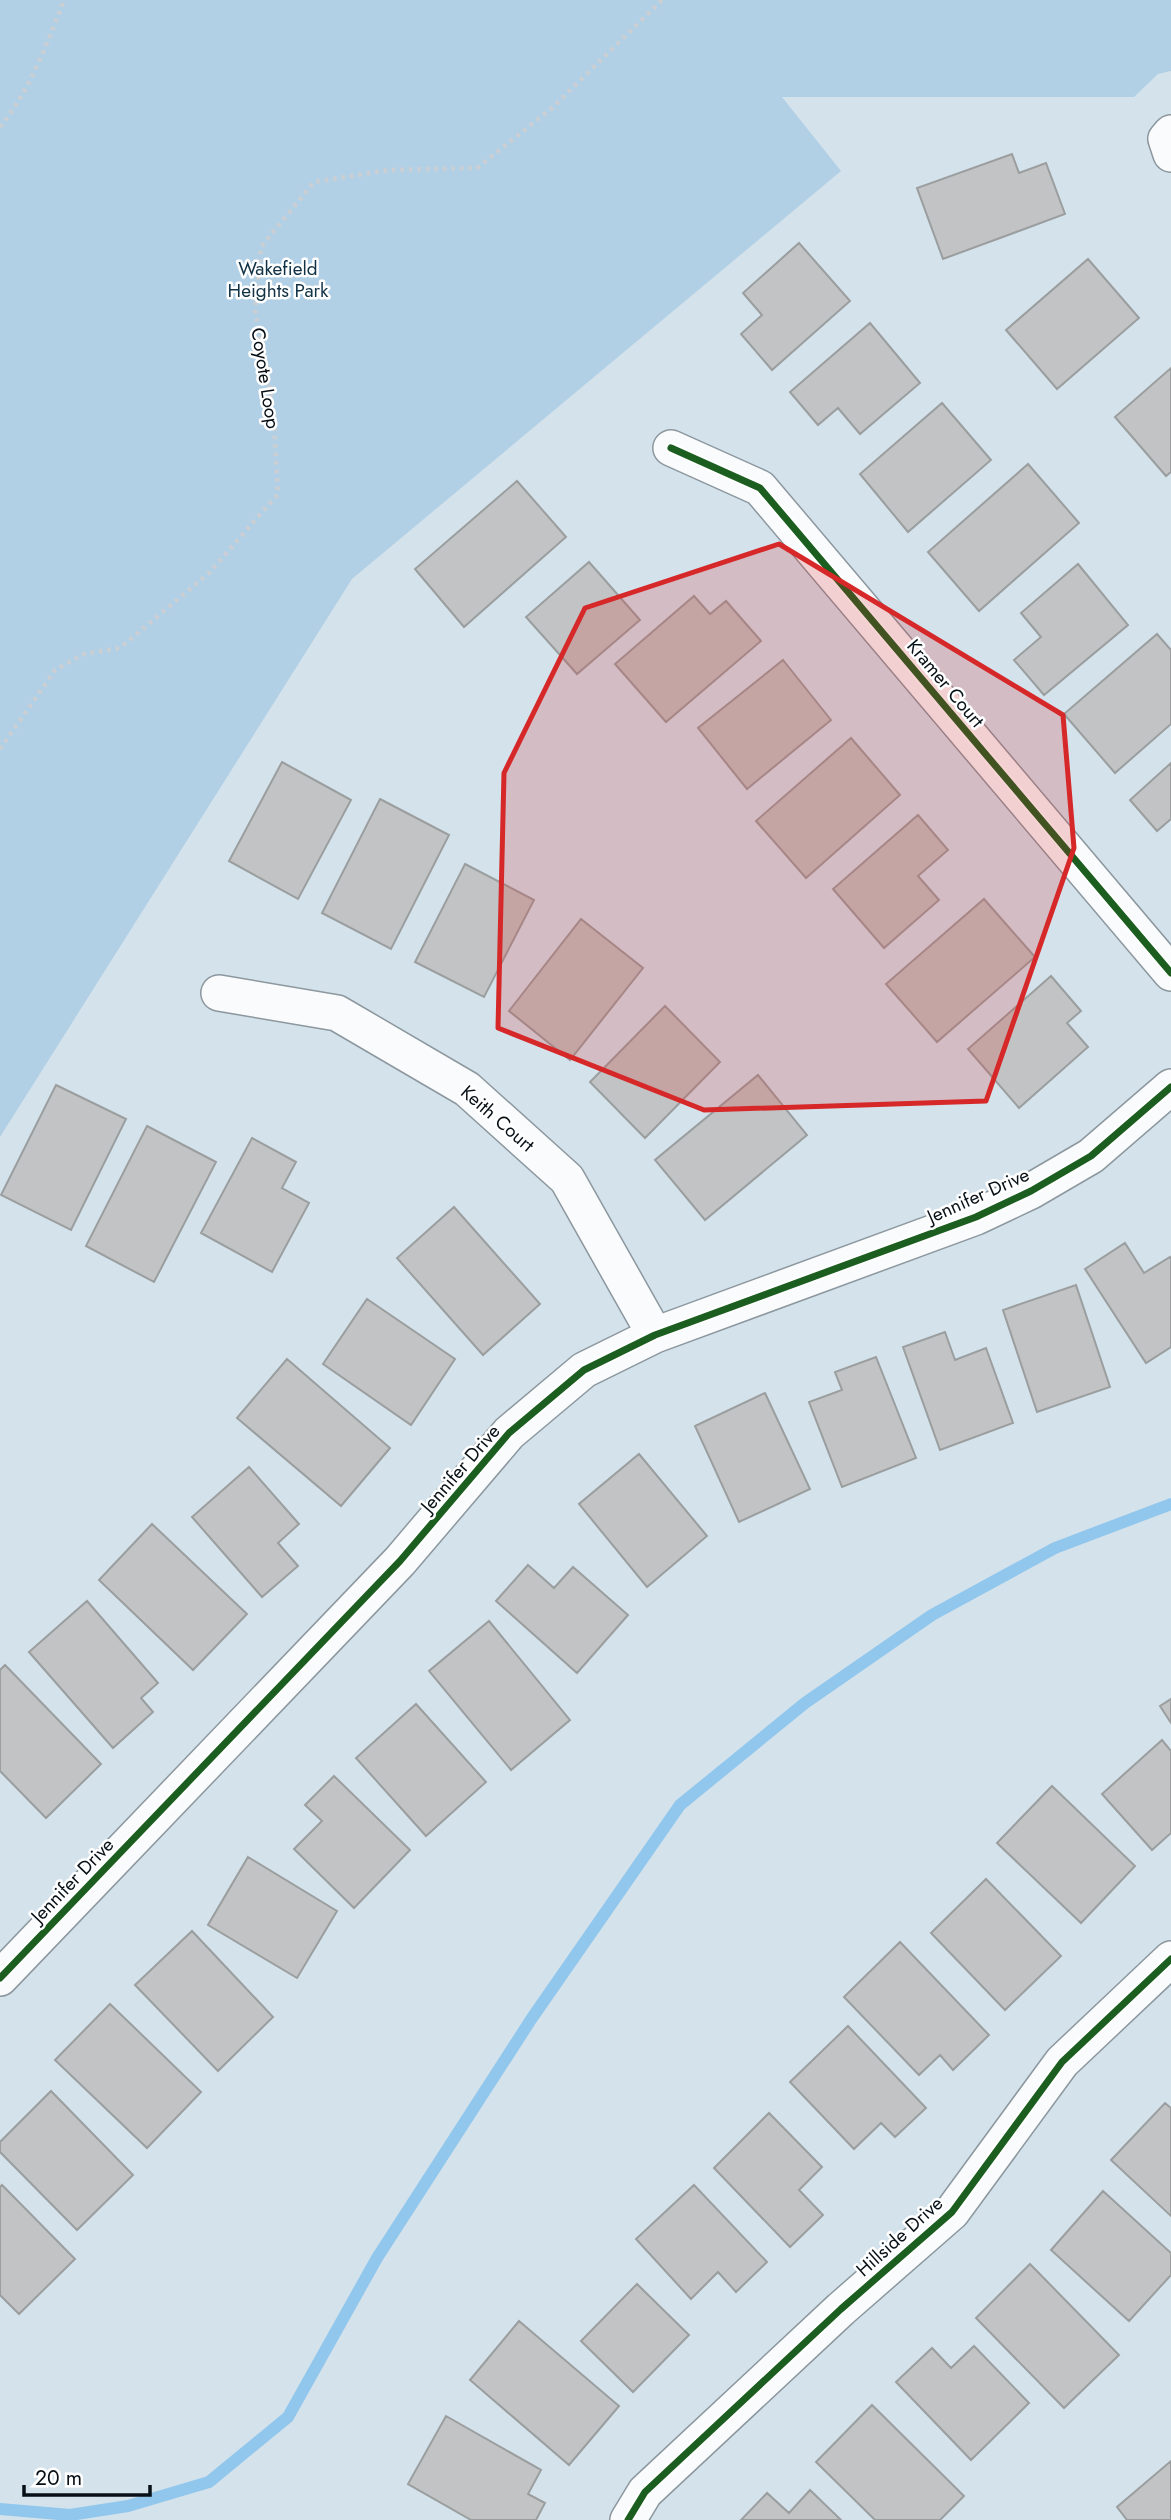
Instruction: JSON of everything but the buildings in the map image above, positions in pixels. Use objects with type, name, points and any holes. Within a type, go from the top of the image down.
[{"type":"street","name":"Kramer Court","points":[[671,447],[760,488],[1171,973]]},
{"type":"street","name":"Keith Court","points":[[219,993],[337,1013],[467,1089],[567,1180],[654,1335]]},
{"type":"street","name":"Jennifer Drive","points":[[0,1978],[401,1561],[509,1433],[584,1370],[654,1335],[976,1217],[1091,1156],[1171,1087]]},
{"type":"street","name":"Hillside Drive","points":[[628,2520],[645,2492],[841,2309],[952,2212],[1062,2062],[1171,1959]]},
{"type":"path","points":[[0,127],[12,112],[43,55],[64,0]]},
{"type":"highlighted area","points":[[779,544],[1063,715],[1074,848],[986,1101],[704,1110],[498,1028],[504,773],[585,608]]},
{"type":"green space","name":"Wakefield Heights Park","points":[[0,0],[1171,0],[1171,71],[1158,74],[1134,97],[782,97],[841,171],[352,579],[0,1137]]},
{"type":"waterway","points":[[0,2509],[70,2515],[128,2506],[209,2482],[288,2417],[377,2258],[532,2018],[680,1805],[805,1703],[932,1615],[1055,1548],[1171,1504]]},
{"type":"cycle path","points":[[671,448],[760,488],[1171,973]]},
{"type":"cycle path","points":[[0,1978],[400,1561],[509,1433],[584,1370],[655,1335],[976,1217],[1031,1191],[1091,1156],[1171,1087]]},
{"type":"cycle path","points":[[628,2520],[645,2492],[841,2309],[952,2212],[1062,2062],[1171,1959]]}]
